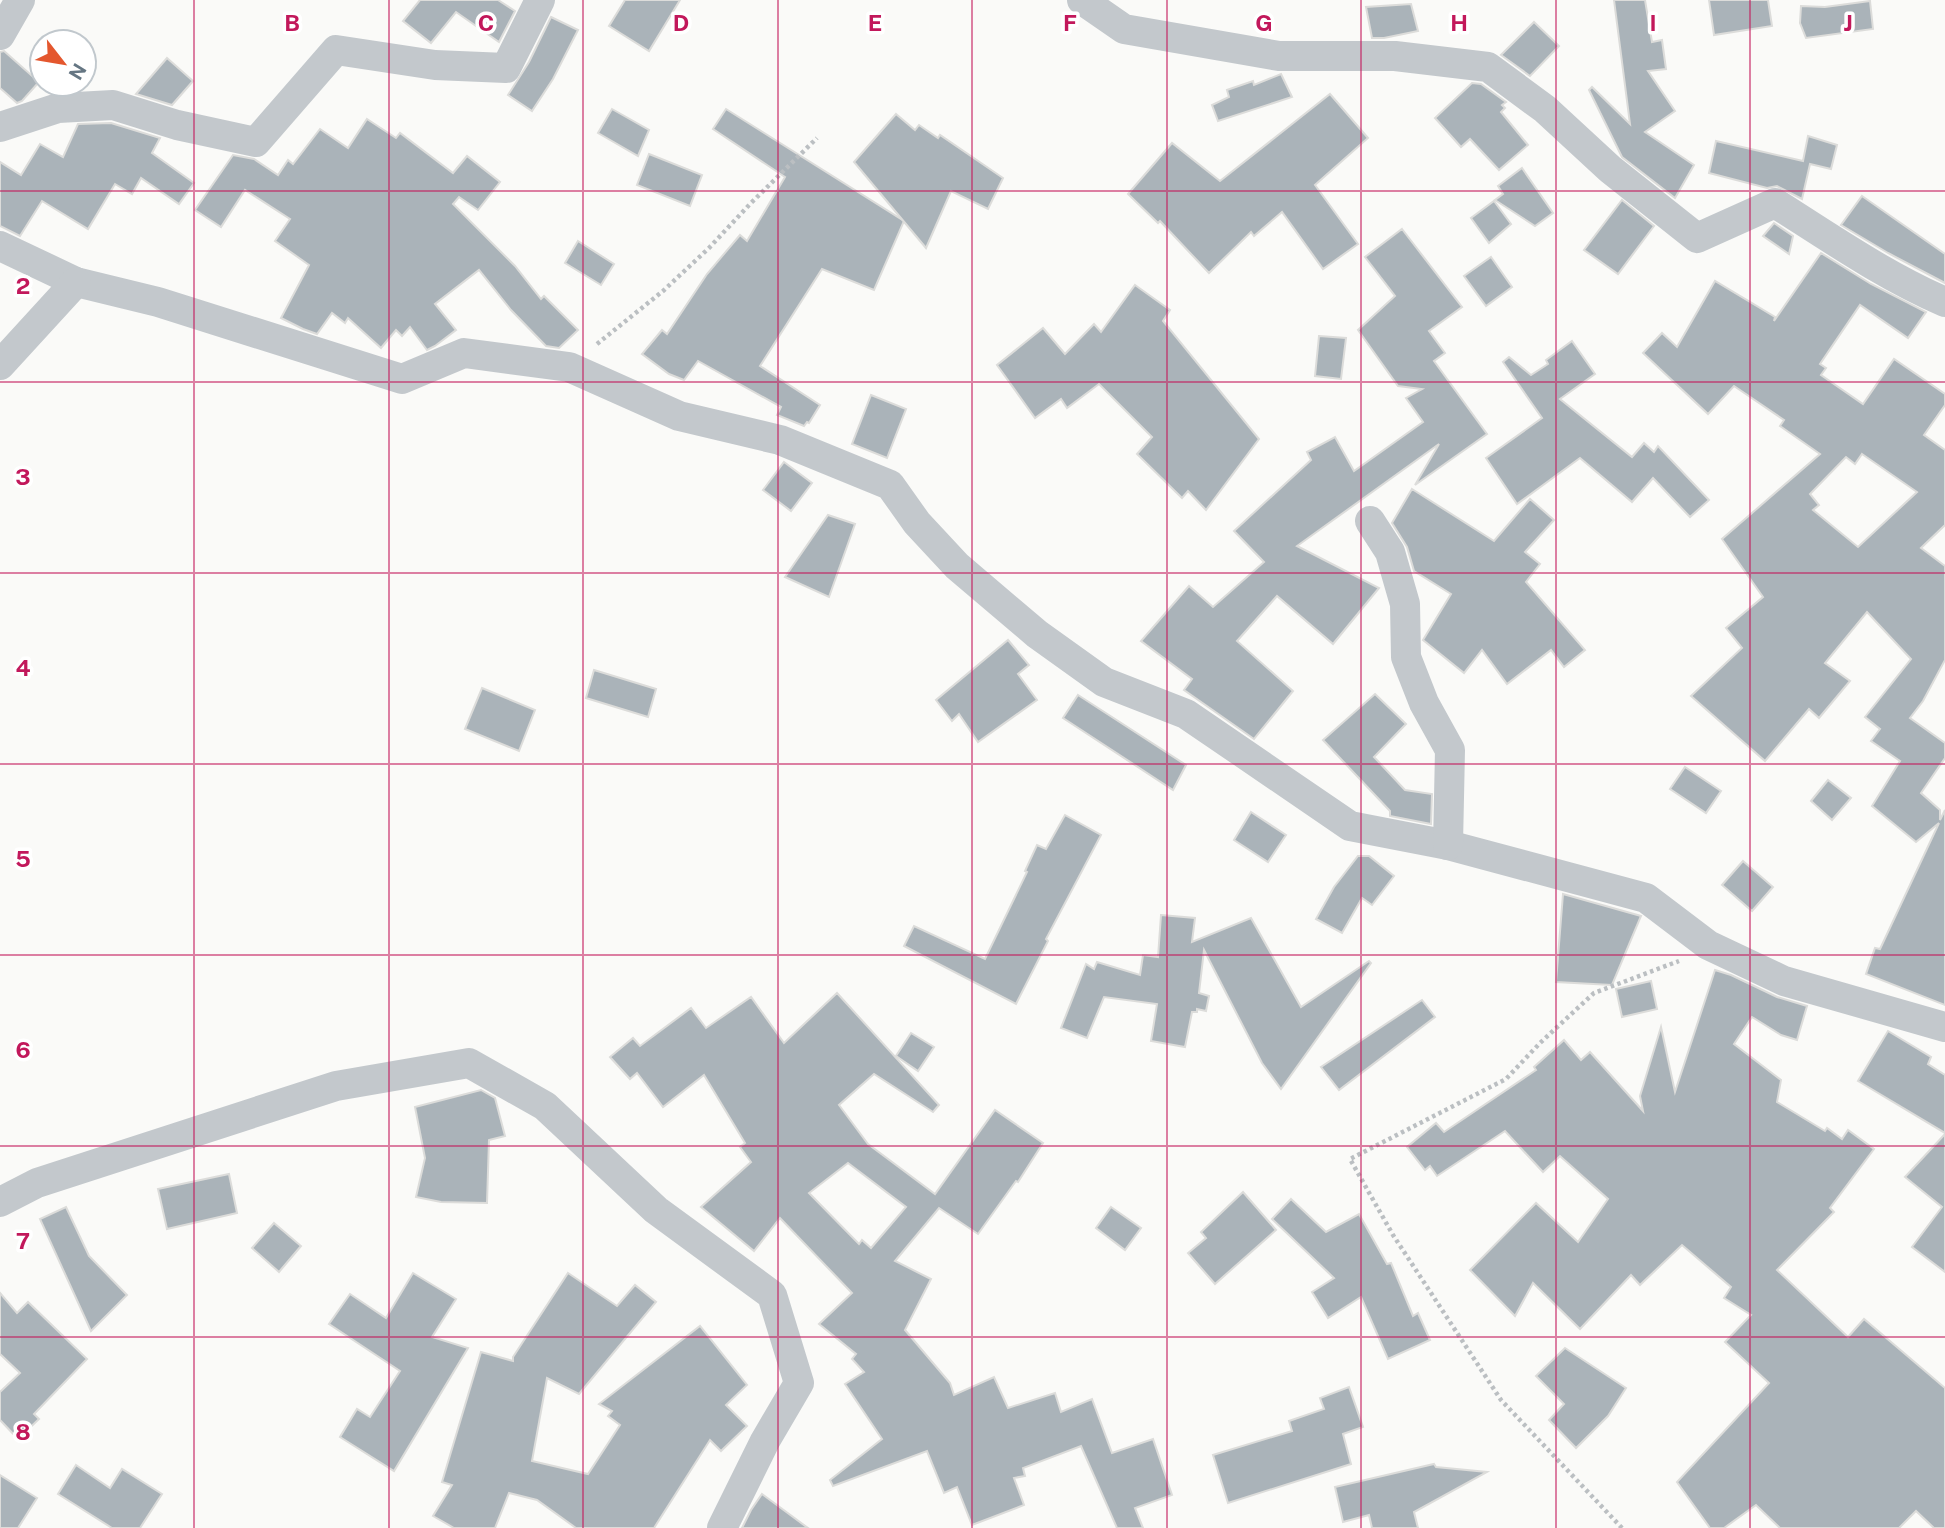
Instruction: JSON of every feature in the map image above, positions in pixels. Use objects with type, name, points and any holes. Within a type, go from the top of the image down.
[{"type":"street","points":[[0,35],[20,0]]},
{"type":"street","points":[[0,127],[58,108],[113,105],[177,125],[256,142],[336,50],[435,65],[506,68],[540,0]]},
{"type":"street","points":[[1082,0],[1124,29],[1266,54],[1395,56],[1488,67],[1545,108],[1610,169],[1698,238],[1775,203],[1920,292],[1945,302]]},
{"type":"street","points":[[0,246],[76,282],[158,302],[402,379],[464,353],[569,367],[678,416],[780,440],[890,485],[917,523],[957,566],[1037,634],[1104,682],[1186,714],[1350,826],[1448,845],[1646,898],[1708,945],[1784,981],[1945,1027]]},
{"type":"street","points":[[0,365],[76,282]]},
{"type":"street","points":[[1370,521],[1390,552],[1405,604],[1406,657],[1424,703],[1450,750],[1448,845]]},
{"type":"street","points":[[0,1202],[37,1183],[336,1086],[468,1063],[545,1106],[656,1210],[772,1295],[799,1383],[765,1441],[722,1528]]},
{"type":"path","points":[[569,367],[709,248],[817,138]]},
{"type":"path","points":[[1622,1528],[1501,1400],[1394,1236],[1350,1159],[1506,1079],[1594,993],[1655,968],[1716,949]]},
{"type":"building","points":[[420,0],[498,0],[515,11],[499,42],[456,12],[431,43],[403,21]]},
{"type":"building","points":[[625,0],[680,0],[649,51],[609,26]]},
{"type":"building","points":[[1614,0],[1645,0],[1652,42],[1662,40],[1666,69],[1648,71],[1675,111],[1645,132],[1694,165],[1675,198],[1622,157],[1589,90],[1592,87],[1630,124]]},
{"type":"building","points":[[1709,0],[1768,0],[1772,26],[1714,35]]},
{"type":"building","points":[[1870,1],[1873,29],[1806,38],[1800,23],[1801,6],[1825,7]]},
{"type":"building","points":[[1411,4],[1418,31],[1372,38],[1366,7]]},
{"type":"building","points":[[551,17],[578,30],[553,79],[532,111],[508,95],[529,62]]},
{"type":"building","points":[[1534,22],[1559,46],[1530,76],[1501,55]]},
{"type":"building","points":[[4,51],[28,72],[28,94],[17,103],[0,88],[0,52]]},
{"type":"building","points":[[167,58],[193,81],[172,105],[136,94]]},
{"type":"building","points":[[1281,74],[1292,97],[1218,121],[1212,105],[1229,97],[1227,90],[1253,81],[1254,85]]},
{"type":"building","points":[[1472,83],[1481,84],[1506,102],[1502,105],[1505,108],[1501,112],[1528,145],[1499,170],[1470,139],[1461,147],[1435,118]]},
{"type":"building","points":[[1330,94],[1368,138],[1315,185],[1358,244],[1323,269],[1282,212],[1254,236],[1251,232],[1209,273],[1160,221],[1158,223],[1128,194],[1172,143],[1220,181]]},
{"type":"building","points":[[612,109],[649,130],[638,156],[598,133]]},
{"type":"building","points":[[726,109],[904,221],[874,290],[822,269],[760,366],[820,405],[809,423],[804,426],[777,415],[781,407],[698,361],[684,380],[669,374],[642,354],[662,330],[667,334],[707,274],[740,235],[747,241],[785,177],[713,129]]},
{"type":"building","points":[[896,114],[915,130],[919,125],[938,138],[940,135],[1003,178],[988,209],[951,191],[926,248],[854,162]]},
{"type":"building","points":[[367,119],[396,138],[400,133],[453,173],[467,156],[500,182],[478,210],[459,197],[453,204],[515,266],[541,299],[544,296],[578,330],[559,348],[546,346],[511,310],[479,270],[435,304],[456,330],[427,350],[410,327],[402,336],[396,330],[381,348],[348,318],[345,323],[332,313],[317,334],[303,329],[281,318],[309,265],[275,241],[290,219],[245,190],[221,227],[195,210],[233,155],[254,159],[278,175],[288,160],[293,164],[320,129],[348,148]]},
{"type":"building","points":[[111,123],[160,138],[152,153],[194,183],[179,204],[141,178],[132,194],[115,184],[88,229],[42,201],[20,236],[0,226],[0,162],[21,175],[40,144],[63,157],[78,124]]},
{"type":"building","points":[[1808,136],[1837,145],[1831,169],[1810,164],[1802,199],[1777,186],[1767,188],[1709,173],[1716,141],[1803,161]]},
{"type":"building","points":[[649,154],[702,175],[690,206],[637,185]]},
{"type":"building","points":[[1522,168],[1553,213],[1535,226],[1495,200],[1503,194],[1498,186]]},
{"type":"building","points":[[1862,196],[1945,254],[1945,283],[1841,225]]},
{"type":"building","points":[[1622,200],[1654,226],[1618,274],[1584,250]]},
{"type":"building","points":[[1494,201],[1511,224],[1489,243],[1471,218]]},
{"type":"building","points":[[1774,223],[1793,236],[1789,254],[1763,236]]},
{"type":"building","points":[[1402,229],[1462,307],[1429,331],[1445,353],[1434,361],[1487,434],[1415,485],[1439,444],[1297,546],[1379,588],[1333,644],[1277,596],[1237,641],[1293,691],[1254,739],[1184,690],[1192,679],[1141,641],[1189,586],[1213,607],[1264,562],[1234,531],[1311,460],[1307,452],[1335,437],[1354,471],[1423,422],[1406,398],[1422,389],[1398,386],[1358,330],[1395,296],[1365,257]]},
{"type":"building","points":[[578,241],[614,264],[601,285],[565,263]]},
{"type":"building","points":[[1821,253],[1871,284],[1926,312],[1908,338],[1860,305],[1820,364],[1826,368],[1821,375],[1863,404],[1894,359],[1945,394],[1945,405],[1924,435],[1945,450],[1945,525],[1921,548],[1945,566],[1945,660],[1923,701],[1910,718],[1945,743],[1945,758],[1921,793],[1940,810],[1940,820],[1945,810],[1945,1005],[1866,974],[1875,948],[1880,949],[1939,823],[1916,842],[1872,806],[1900,761],[1871,741],[1880,729],[1865,717],[1911,659],[1867,612],[1825,663],[1850,681],[1819,718],[1809,709],[1765,761],[1691,696],[1742,648],[1726,628],[1763,597],[1722,539],[1820,454],[1780,426],[1784,420],[1734,386],[1708,414],[1643,353],[1662,333],[1677,347],[1715,281],[1775,317],[1774,321]],"holes":[[[1862,454],[1917,492],[1858,547],[1813,510],[1819,505],[1810,494],[1846,457],[1855,464]]]},
{"type":"building","points":[[1491,257],[1512,287],[1486,306],[1464,276]]},
{"type":"building","points":[[1135,285],[1170,310],[1163,321],[1259,439],[1206,510],[1188,491],[1182,498],[1137,454],[1152,437],[1099,384],[1067,408],[1061,399],[1035,418],[997,365],[1043,328],[1065,354],[1094,324],[1101,332]]},
{"type":"building","points":[[1319,336],[1346,338],[1341,379],[1315,376]]},
{"type":"building","points":[[1572,341],[1595,374],[1560,399],[1632,457],[1644,443],[1654,452],[1658,446],[1709,500],[1690,517],[1653,478],[1632,502],[1580,458],[1517,504],[1486,458],[1542,418],[1503,362],[1509,357],[1531,375],[1548,364],[1546,360]]},
{"type":"building","points":[[871,395],[906,409],[887,458],[852,444]]},
{"type":"building","points":[[784,462],[812,483],[791,511],[763,490]]},
{"type":"building","points":[[1412,489],[1494,541],[1530,499],[1554,520],[1525,552],[1540,564],[1526,582],[1585,650],[1564,667],[1551,650],[1507,684],[1482,650],[1464,673],[1423,640],[1451,594],[1414,571],[1407,547],[1392,523]]},
{"type":"building","points":[[828,515],[855,524],[829,597],[785,577]]},
{"type":"building","points":[[1008,640],[1029,665],[1018,674],[1037,700],[978,742],[959,714],[952,721],[936,700]]},
{"type":"building","points":[[594,670],[656,689],[648,717],[586,698]]},
{"type":"building","points":[[482,688],[535,710],[519,751],[465,729]]},
{"type":"building","points":[[1375,694],[1406,724],[1374,757],[1405,790],[1432,794],[1431,824],[1390,816],[1390,811],[1323,740]]},
{"type":"building","points":[[1078,695],[1186,765],[1173,790],[1063,718]]},
{"type":"building","points":[[1685,767],[1721,791],[1706,813],[1670,789]]},
{"type":"building","points":[[1828,780],[1851,798],[1832,820],[1811,801]]},
{"type":"building","points":[[1251,812],[1286,835],[1268,862],[1234,840]]},
{"type":"building","points":[[1065,815],[1101,835],[1046,939],[1048,941],[1016,1004],[904,946],[914,926],[985,959],[1027,872],[1025,871],[1037,845],[1046,849]]},
{"type":"building","points":[[1358,856],[1369,856],[1394,876],[1372,905],[1362,898],[1342,933],[1316,919],[1334,887]]},
{"type":"building","points":[[1743,861],[1773,887],[1752,911],[1722,885]]},
{"type":"building","points":[[1563,894],[1641,916],[1612,985],[1556,982]]},
{"type":"building","points":[[1161,915],[1195,918],[1192,942],[1251,918],[1301,1007],[1369,961],[1371,963],[1281,1089],[1262,1063],[1204,950],[1199,993],[1209,996],[1206,1011],[1197,1009],[1197,1012],[1192,1012],[1185,1047],[1151,1041],[1157,1004],[1104,997],[1087,1038],[1061,1028],[1086,964],[1094,969],[1097,962],[1140,975],[1143,955],[1158,957]]},
{"type":"building","points":[[1715,970],[1777,997],[1807,1006],[1797,1040],[1781,1035],[1752,1017],[1734,1044],[1781,1080],[1777,1102],[1825,1131],[1827,1128],[1842,1139],[1848,1130],[1874,1149],[1830,1208],[1834,1212],[1777,1270],[1848,1337],[1864,1319],[1945,1388],[1945,1528],[1934,1528],[1916,1511],[1899,1528],[1780,1528],[1756,1505],[1724,1528],[1710,1528],[1677,1482],[1769,1383],[1725,1342],[1751,1315],[1724,1298],[1731,1287],[1682,1245],[1640,1285],[1631,1275],[1580,1329],[1533,1283],[1515,1316],[1470,1270],[1536,1203],[1578,1242],[1608,1199],[1560,1156],[1543,1172],[1505,1131],[1437,1176],[1430,1166],[1425,1170],[1407,1147],[1436,1123],[1444,1132],[1536,1070],[1534,1067],[1564,1040],[1581,1060],[1590,1052],[1643,1111],[1640,1096],[1661,1027],[1675,1092]]},
{"type":"building","points":[[1651,981],[1657,1009],[1622,1017],[1616,989]]},
{"type":"building","points":[[837,993],[939,1105],[933,1112],[874,1074],[839,1105],[868,1144],[935,1194],[995,1110],[1043,1143],[1018,1182],[1016,1181],[978,1234],[939,1208],[895,1261],[931,1279],[905,1330],[950,1383],[954,1395],[994,1377],[1008,1408],[1055,1393],[1061,1412],[1092,1399],[1112,1453],[1153,1439],[1172,1495],[1135,1508],[1143,1528],[1117,1528],[1081,1446],[1023,1468],[1025,1476],[1014,1478],[1024,1505],[972,1525],[957,1487],[944,1493],[927,1451],[833,1486],[830,1480],[882,1439],[845,1384],[864,1372],[852,1359],[856,1354],[819,1324],[852,1293],[780,1218],[754,1251],[701,1207],[751,1162],[740,1147],[745,1143],[704,1075],[663,1107],[637,1073],[630,1079],[610,1057],[633,1038],[640,1046],[691,1008],[706,1028],[751,997],[784,1043]],"holes":[[[848,1163],[906,1207],[871,1248],[862,1240],[859,1244],[809,1193]]]},
{"type":"building","points":[[1422,1000],[1435,1017],[1339,1090],[1321,1067]]},
{"type":"building","points":[[1888,1031],[1931,1057],[1928,1064],[1945,1075],[1945,1133],[1858,1081]]},
{"type":"building","points":[[911,1033],[934,1047],[918,1071],[896,1056]]},
{"type":"building","points":[[481,1090],[495,1098],[505,1136],[489,1140],[487,1203],[441,1202],[416,1197],[425,1158],[415,1107]]},
{"type":"building","points":[[1945,1134],[1945,1272],[1912,1247],[1942,1207],[1905,1177]]},
{"type":"building","points":[[229,1174],[237,1213],[167,1229],[158,1189]]},
{"type":"building","points":[[1243,1192],[1276,1230],[1215,1284],[1188,1253],[1206,1238],[1201,1232]]},
{"type":"building","points":[[1291,1199],[1326,1232],[1359,1214],[1387,1264],[1391,1263],[1413,1316],[1418,1313],[1430,1340],[1388,1359],[1361,1297],[1328,1318],[1312,1292],[1334,1278],[1272,1219]]},
{"type":"building","points":[[66,1207],[89,1256],[127,1295],[91,1331],[40,1219]]},
{"type":"building","points":[[1111,1207],[1141,1228],[1125,1250],[1096,1228]]},
{"type":"building","points":[[274,1223],[301,1246],[279,1272],[252,1248]]},
{"type":"building","points":[[413,1273],[456,1299],[432,1337],[468,1348],[394,1471],[340,1437],[357,1409],[370,1417],[400,1371],[329,1324],[350,1294],[386,1318]]},
{"type":"building","points":[[568,1273],[617,1306],[635,1285],[656,1302],[579,1394],[547,1378],[532,1461],[588,1474],[620,1425],[608,1416],[612,1411],[599,1404],[700,1326],[747,1385],[726,1405],[747,1426],[721,1451],[710,1440],[654,1528],[576,1528],[537,1500],[509,1493],[495,1528],[454,1528],[433,1516],[452,1485],[442,1482],[481,1352],[513,1361],[513,1357]]},
{"type":"building","points":[[0,1293],[17,1313],[28,1302],[87,1359],[34,1414],[39,1419],[18,1439],[0,1420],[0,1392],[20,1373],[0,1354]]},
{"type":"building","points":[[1565,1348],[1626,1388],[1608,1416],[1576,1448],[1549,1420],[1564,1404],[1536,1376]]},
{"type":"building","points":[[1349,1387],[1363,1427],[1343,1434],[1351,1464],[1228,1503],[1213,1455],[1292,1431],[1289,1421],[1324,1409],[1320,1398]]},
{"type":"building","points":[[1434,1464],[1436,1467],[1487,1472],[1414,1512],[1418,1528],[1372,1528],[1369,1515],[1343,1522],[1335,1487]]},
{"type":"building","points":[[76,1465],[110,1488],[122,1469],[162,1494],[140,1528],[112,1528],[58,1494]]},
{"type":"building","points":[[0,1475],[37,1498],[18,1528],[0,1528]]},
{"type":"building","points":[[762,1494],[808,1528],[742,1528]]}]
